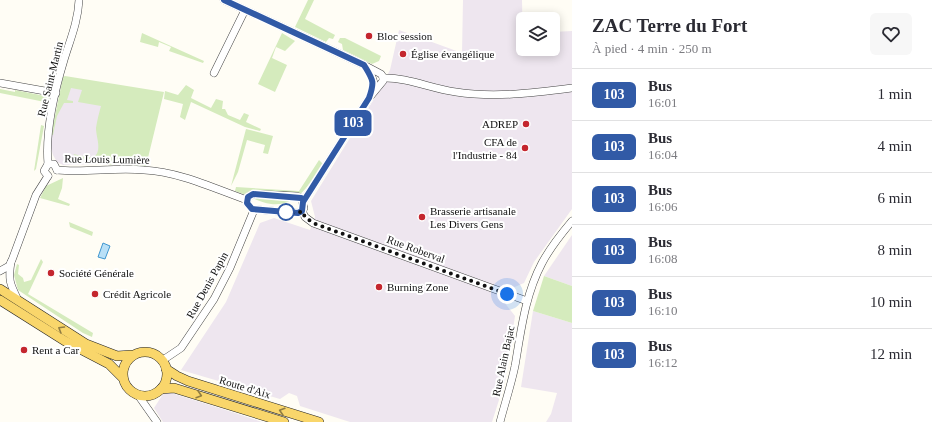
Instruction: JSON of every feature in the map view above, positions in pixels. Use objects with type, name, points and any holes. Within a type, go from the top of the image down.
[{"type":"main road","points":[[0,289],[60,328],[95,348],[117,356],[131,355],[143,351],[151,352],[165,365],[165,383],[161,389],[150,395],[138,395],[131,392],[125,385],[122,377],[122,369],[131,355]]},
{"type":"main road","points":[[0,300],[65,341],[109,364],[122,377]]},
{"type":"main road","name":"Route d'Aix","points":[[165,365],[177,376],[188,381],[319,422]]},
{"type":"main road","name":"Route d'Aix","points":[[161,389],[174,388],[284,422]]},
{"type":"street","name":"Rue Saint-Martin","points":[[48,164],[48,141],[56,93],[76,26],[78,0]]},
{"type":"street","points":[[224,0],[364,65],[377,79]]},
{"type":"street","points":[[214,73],[245,10]]},
{"type":"street","points":[[377,79],[395,78],[439,90],[470,94],[501,95],[572,88]]},
{"type":"street","points":[[303,202],[298,196],[253,194],[247,200],[249,208],[254,210],[298,213],[302,211],[303,202],[369,98],[377,79]]},
{"type":"street","points":[[0,83],[56,93]]},
{"type":"street","points":[[0,271],[9,266],[39,187],[48,176],[54,175],[57,170],[54,164],[48,164],[44,171],[48,176]]},
{"type":"street","name":"Rue Louis Lumière","points":[[57,170],[143,170],[163,172],[189,178],[247,200]]},
{"type":"street","name":"Rue Denis Papin","points":[[165,365],[181,348],[214,299],[237,253],[254,210]]},
{"type":"street","name":"Rue Roberval","points":[[302,211],[305,217],[313,223],[527,301]]},
{"type":"street","name":"Rue Alain Bajac","points":[[500,422],[513,377],[527,301],[542,263],[554,244],[572,221]]},
{"type":"street","points":[[12,260],[9,283],[19,302]]},
{"type":"street","points":[[138,395],[154,420]]},
{"type":"shaded area","points":[[463,0],[522,0],[522,12],[516,12],[516,56],[560,56],[560,32],[572,31],[572,209],[534,262],[524,283],[510,289],[504,302],[515,316],[505,381],[492,422],[350,422],[300,406],[297,396],[289,393],[280,399],[181,370],[226,302],[260,223],[274,218],[310,230],[315,217],[311,201],[374,99],[390,70],[399,30],[462,53]]},
{"type":"shaded area","points":[[64,80],[112,88],[104,164],[63,165],[57,162],[53,155],[50,145]]},
{"type":"shaded area","points":[[572,235],[572,286],[544,276]]},
{"type":"shaded area","points":[[533,311],[572,323],[572,422],[546,422],[551,414],[557,393],[521,387]]},
{"type":"shaded area","points":[[165,391],[262,422],[163,422],[154,408]]},
{"type":"green space","points":[[308,0],[314,0],[305,19],[335,35],[333,39],[329,38],[326,42],[295,27]]},
{"type":"green space","points":[[142,33],[204,61],[203,63],[169,51],[171,47],[159,42],[158,47],[140,42]]},
{"type":"green space","points":[[282,33],[295,41],[285,51],[276,47],[272,58],[287,65],[275,92],[258,84]]},
{"type":"green space","points":[[340,38],[345,38],[381,56],[379,61],[372,64],[343,50],[342,44],[338,42]]},
{"type":"green space","points":[[65,76],[164,92],[146,166],[92,164],[73,154],[93,158],[98,152],[96,128],[101,106],[78,102],[82,90],[71,88],[67,100],[73,101],[73,103],[64,103],[57,116],[53,135],[51,135],[63,77]]},
{"type":"green space","points":[[186,85],[194,90],[191,98],[211,108],[216,99],[223,101],[222,109],[225,109],[228,115],[240,120],[244,113],[249,115],[246,122],[261,129],[260,131],[245,127],[191,102],[185,120],[180,117],[183,104],[164,99],[165,91],[178,95]]},
{"type":"green space","points":[[0,89],[15,92],[15,90],[50,97],[46,116],[43,115],[45,102],[0,93]]},
{"type":"green space","points":[[41,125],[44,126],[36,169],[34,171]]},
{"type":"green space","points":[[246,129],[273,136],[268,154],[263,153],[265,145],[247,140],[238,172],[231,186]]},
{"type":"green space","points":[[319,160],[323,164],[308,186],[296,198],[289,202],[280,204],[266,203],[235,191],[236,187],[299,191]]},
{"type":"green space","points":[[63,178],[62,188],[58,199],[70,204],[69,206],[40,198],[46,186]]},
{"type":"green space","points":[[69,222],[93,232],[92,236],[70,227]]},
{"type":"green space","points":[[41,259],[43,262],[28,294],[93,333],[92,337],[83,333],[18,290],[14,275],[17,264],[19,265],[18,274],[23,278],[24,282],[31,280]]},
{"type":"green space","points":[[544,276],[572,286],[572,323],[533,311]]},
{"type":"water","points":[[103,243],[110,246],[105,259],[98,257]]},
{"type":"bus line","name":"103","points":[[224,0],[364,65],[372,77],[374,83],[369,98],[303,202],[304,208],[302,211],[298,213],[252,209],[249,208],[247,203],[248,197],[253,194],[298,196],[301,198]]},
{"type":"place","name":"Bloc session","points":[[369,36]]},
{"type":"place","name":"Église évangélique","points":[[403,54]]},
{"type":"place","name":"ADREP","points":[[526,124]]},
{"type":"place","name":"CFA de l'Industrie - 84","points":[[525,148]]},
{"type":"place","name":"Brasserie artisanale Les Divers Gens","points":[[422,217]]},
{"type":"place","name":"Société Générale","points":[[51,273]]},
{"type":"place","name":"Burning Zone","points":[[379,287]]},
{"type":"place","name":"Crédit Agricole","points":[[95,294]]},
{"type":"place","name":"Rent a Car","points":[[24,350]]},
{"type":"route","points":[[286,212],[298,213],[302,211],[305,217],[313,223],[507,294]]}]
